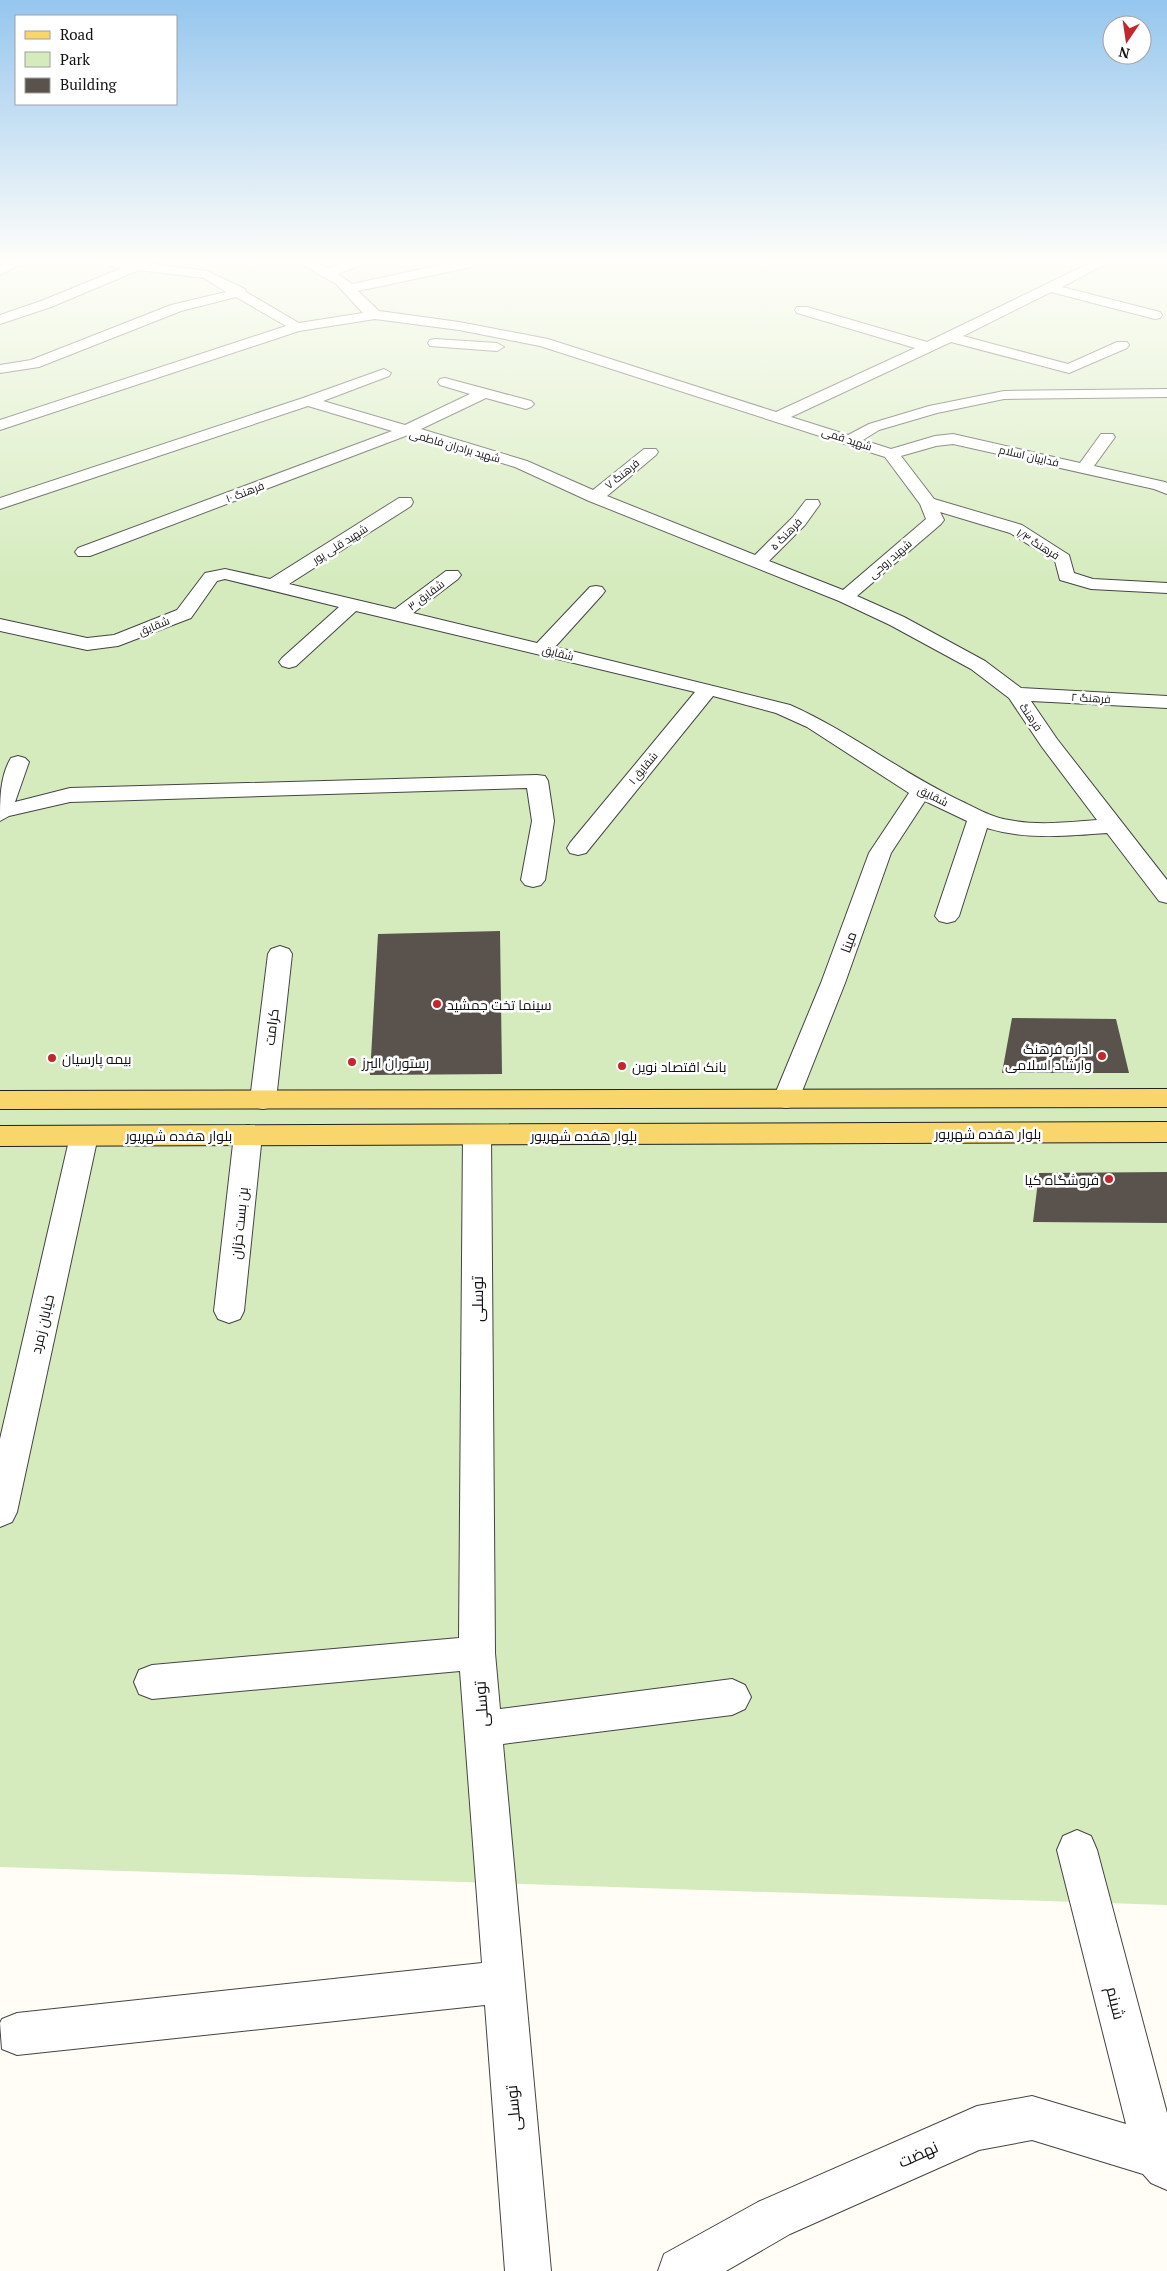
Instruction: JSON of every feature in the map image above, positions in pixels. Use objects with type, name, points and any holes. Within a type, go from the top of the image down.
[{"type":"main road","points":[[0,1100],[1167,1098]]},
{"type":"main road","name":"بلوار هفده شهریور","points":[[0,1136],[1167,1132]]},
{"type":"street","name":"شهید قمی","points":[[0,425],[170,369]]},
{"type":"street","name":"شهید قمی","points":[[621,369],[891,454],[928,503],[935,520]]},
{"type":"street","points":[[778,417],[881,369]]},
{"type":"street","points":[[0,504],[308,401],[384,373]]},
{"type":"street","points":[[445,382],[526,404]]},
{"type":"street","name":"فرهنگ ۱۰","points":[[84,552],[405,432],[484,393]]},
{"type":"street","points":[[851,440],[874,427],[934,409],[1004,395],[1167,393]]},
{"type":"street","name":"شهید برادران فاطمی","points":[[308,401],[405,432],[521,464],[595,497],[845,597]]},
{"type":"street","points":[[1084,469],[1107,437]]},
{"type":"street","name":"فداییان اسلام","points":[[891,454],[935,441],[953,439],[1164,485]]},
{"type":"street","name":"فرهنگ ۷","points":[[595,497],[650,452]]},
{"type":"street","name":"شهید قلی پور","points":[[274,585],[406,502]]},
{"type":"street","name":"فرهنگ ۱/۴","points":[[928,503],[1016,529],[1063,559],[1066,576],[1091,584],[1167,588]]},
{"type":"street","name":"فرهنگ ۵","points":[[758,562],[799,522],[812,504]]},
{"type":"street","name":"شهید روحی","points":[[845,597],[935,520]]},
{"type":"street","name":"شقایق","points":[[0,625],[87,644],[118,640],[184,614],[211,577],[225,574],[400,614],[783,709],[814,723],[921,791],[979,818],[1007,827],[1043,830],[1115,826]]},
{"type":"street","name":"شقایق ۳","points":[[400,614],[452,574]]},
{"type":"street","points":[[542,649],[596,590]]},
{"type":"street","name":"فرهنگ","points":[[845,597],[897,621],[978,665],[1016,694],[1050,743],[1167,896]]},
{"type":"street","points":[[289,662],[353,604]]},
{"type":"street","name":"شقایق ۱","points":[[578,848],[708,689]]},
{"type":"street","name":"فرهنگ ۲","points":[[1016,694],[1167,702]]},
{"type":"street","points":[[0,813],[18,762]]},
{"type":"street","points":[[0,813],[70,795],[537,781],[543,821],[533,880]]},
{"type":"street","name":"مینا","points":[[786,1099],[833,983],[880,853],[921,791]]},
{"type":"street","points":[[947,916],[979,818]]},
{"type":"street","name":"کرامت","points":[[263,1100],[280,954]]},
{"type":"street","name":"بن بست خزان","points":[[229,1311],[248,1135]]},
{"type":"street","name":"توسلی","points":[[477,1135],[477,1653],[502,1982],[528,2271]]},
{"type":"street","name":"خیابان زمرد","points":[[0,1512],[84,1136]]},
{"type":"street","points":[[152,1682],[477,1653]]},
{"type":"street","points":[[482,1729],[732,1697]]},
{"type":"street","name":"شبنم","points":[[1077,1850],[1161,2162]]},
{"type":"street","points":[[17,2034],[502,1982]]},
{"type":"street","name":"نهضت","points":[[681,2271],[774,2218],[977,2128],[1032,2118],[1161,2162]]},
{"type":"green space","points":[[0,369],[1167,369],[1167,1905],[0,1867]]},
{"type":"building","name":"سینما تخت جمشید","points":[[500,931],[502,1074],[370,1075],[378,934]]},
{"type":"building","points":[[1012,1018],[1116,1019],[1129,1073],[1002,1073]]},
{"type":"building","points":[[1167,1172],[1167,1223],[1033,1222],[1039,1173]]},
{"type":"place","name":"سینما تخت جمشید","points":[[437,1004]]},
{"type":"place","name":"اداره فرهنگ وارشاد اسلامی","points":[[1102,1056]]},
{"type":"place","name":"بیمه پارسیان","points":[[52,1058]]},
{"type":"place","name":"رستوران البرز","points":[[352,1062]]},
{"type":"place","name":"بانک اقتصاد نوین","points":[[622,1066]]},
{"type":"place","name":"فروشگاه کیا","points":[[1109,1179]]}]
